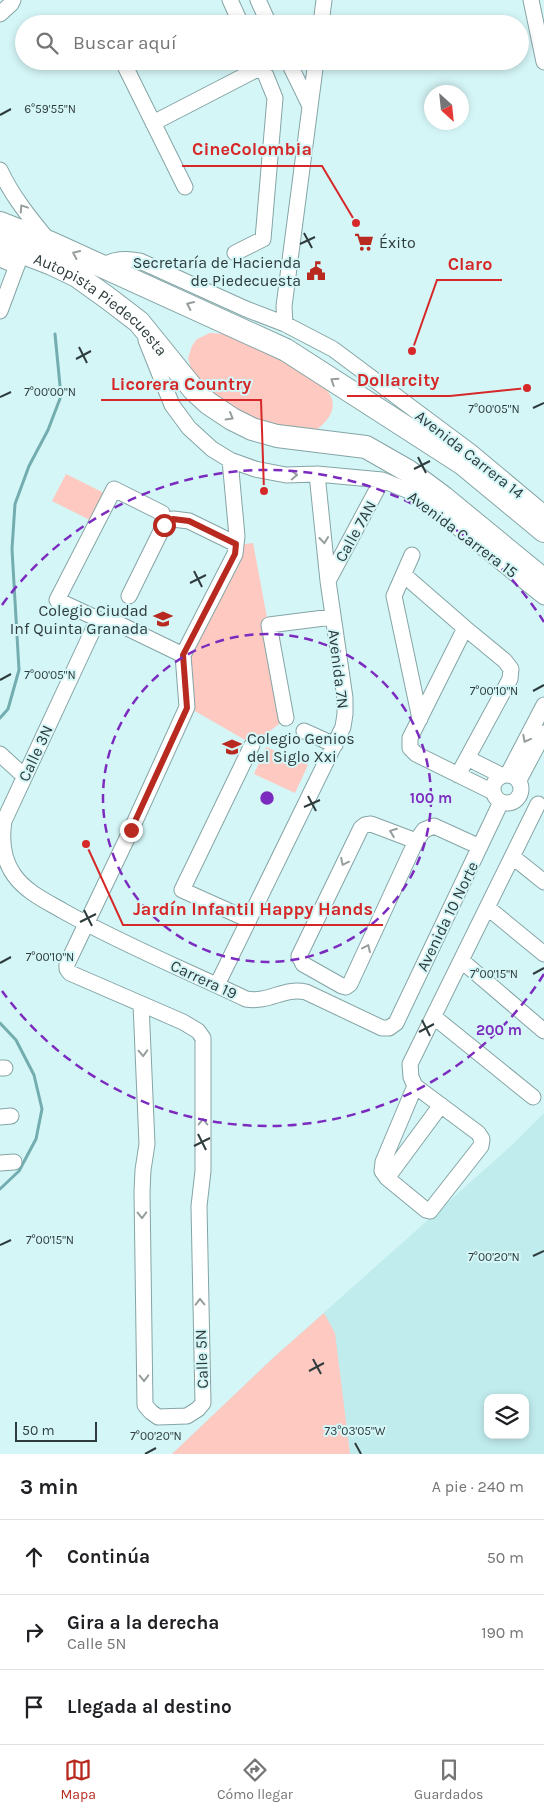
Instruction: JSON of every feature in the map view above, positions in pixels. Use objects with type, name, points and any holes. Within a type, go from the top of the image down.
[{"type":"highway","name":"Autopista Piedecuesta","points":[[0,223],[51,243],[286,350],[463,464],[544,531]]},
{"type":"highway","name":"Autopista Piedecuesta","points":[[0,244],[19,259],[52,264],[77,276],[139,322],[194,390],[208,403],[232,419],[252,429],[276,436],[366,447],[408,471],[443,497],[544,580]]},
{"type":"highway","points":[[382,412],[411,444],[460,479],[544,547]]},
{"type":"highway","points":[[366,447],[404,453],[417,460],[434,471],[544,560]]},
{"type":"street","points":[[0,14],[13,0]]},
{"type":"street","points":[[230,0],[237,15]]},
{"type":"street","points":[[258,0],[266,15]]},
{"type":"street","points":[[323,15],[324,0]]},
{"type":"street","points":[[531,0],[544,62]]},
{"type":"street","points":[[127,70],[185,187]]},
{"type":"street","points":[[153,123],[252,70]]},
{"type":"street","points":[[235,253],[263,238],[275,98],[267,70]]},
{"type":"street","points":[[292,70],[310,106]]},
{"type":"street","points":[[263,340],[280,322],[284,306],[315,70]]},
{"type":"street","points":[[0,170],[27,215],[51,243]]},
{"type":"street","points":[[0,259],[19,259],[0,311]]},
{"type":"street","name":"Avenida Carrera 14","points":[[101,266],[114,260],[128,259],[140,261],[280,322],[333,349],[471,452],[544,513]]},
{"type":"street","name":"Avenida Carrera 15","points":[[139,322],[168,397],[189,428],[212,449],[230,460],[255,470],[286,475],[317,474],[382,480],[410,491],[544,597]]},
{"type":"street","points":[[164,525],[162,513],[114,489],[57,600],[98,619],[117,623],[183,655],[235,554],[236,544],[230,460]]},
{"type":"street","name":"Avenida 7N","points":[[217,985],[343,727],[345,698],[332,617],[317,474]]},
{"type":"street","name":"Calle 7AN","points":[[328,581],[382,480]]},
{"type":"street","points":[[129,596],[164,525],[173,519],[189,521],[236,544]]},
{"type":"street","points":[[412,555],[394,596],[420,719]]},
{"type":"street","points":[[404,574],[506,661],[511,669],[510,679],[458,775]]},
{"type":"street","points":[[286,718],[269,625],[332,617]]},
{"type":"street","name":"Calle 3N","points":[[25,888],[14,875],[5,859],[1,838],[4,820],[98,619]]},
{"type":"street","points":[[465,628],[410,738],[410,748],[416,754],[507,803],[513,802],[512,780],[544,705]]},
{"type":"street","name":"Calle 5N","points":[[141,1004],[147,1144],[142,1192],[145,1405],[158,1417],[187,1416],[198,1409],[203,1403],[199,1206],[203,1171],[202,1038],[198,1031],[183,1022],[70,973],[67,969],[67,964],[187,708],[183,655]]},
{"type":"street","points":[[304,730],[335,744]]},
{"type":"street","points":[[512,780],[539,754],[544,733]]},
{"type":"street","points":[[248,920],[182,890],[252,745]]},
{"type":"street","points":[[0,754],[24,776]]},
{"type":"street","points":[[415,1086],[383,1162],[382,1171],[387,1178],[426,1210],[430,1211],[481,1146],[482,1139],[478,1133],[415,1086],[411,1077],[410,1064],[513,857],[541,806],[512,780],[467,758]]},
{"type":"street","name":"Avenida 10 Norte","points":[[389,1028],[396,1024],[480,847],[497,797],[493,785],[496,779],[512,780]]},
{"type":"street","points":[[416,841],[371,824],[364,825],[361,828],[299,956],[303,964],[342,986],[350,984],[416,841],[424,830],[434,826],[480,847]]},
{"type":"street","points":[[513,857],[544,882]]},
{"type":"street","name":"Carrera 19","points":[[25,888],[86,924],[246,999],[258,1001],[285,992],[296,990],[306,992],[382,1028],[389,1028]]},
{"type":"street","points":[[488,908],[544,954]]},
{"type":"street","points":[[462,961],[544,1031]]},
{"type":"street","points":[[434,1017],[533,1097]]},
{"type":"street","points":[[387,1178],[441,1105]]},
{"type":"shaded area","points":[[210,333],[225,334],[286,362],[312,377],[323,385],[330,395],[333,406],[329,417],[316,430],[259,422],[212,397],[193,375],[188,358],[192,346],[197,339]]},
{"type":"shaded area","points":[[66,474],[106,494],[92,521],[52,501]]},
{"type":"shaded area","points":[[253,543],[286,719],[252,744],[188,707],[184,655],[238,545]]},
{"type":"shaded area","points":[[266,747],[308,765],[295,793],[254,774]]},
{"type":"shaded area","points":[[544,1113],[544,1454],[172,1454],[273,1358],[513,1144]]},
{"type":"shaded area","points":[[324,1313],[335,1333],[350,1454],[172,1454],[273,1358]]},
{"type":"waterway","points":[[0,718],[8,709],[19,670],[12,549],[15,504],[29,466],[48,430],[61,396],[55,334]]},
{"type":"waterway","points":[[0,1023],[16,1040],[34,1075],[42,1109],[36,1139],[19,1171],[0,1189]]},
{"type":"place","name":"CineColombia","points":[[356,223]]},
{"type":"place","name":"Éxito","points":[[364,242]]},
{"type":"place","name":"Secretaría de Hacienda de Piedecuesta","points":[[316,271]]},
{"type":"place","name":"Claro","points":[[412,351]]},
{"type":"place","name":"Dollarcity","points":[[527,388]]},
{"type":"place","name":"Licorera Country","points":[[264,491]]},
{"type":"place","name":"Colegio Ciudad Inf Quinta Granada","points":[[163,619]]},
{"type":"place","name":"Colegio Genios del Siglo Xxi","points":[[232,747]]},
{"type":"place","name":"Jardín Infantil Happy Hands","points":[[86,844]]},
{"type":"route","points":[[131,830],[187,708],[183,655],[235,554],[236,544],[189,521],[173,519],[164,525]]}]
